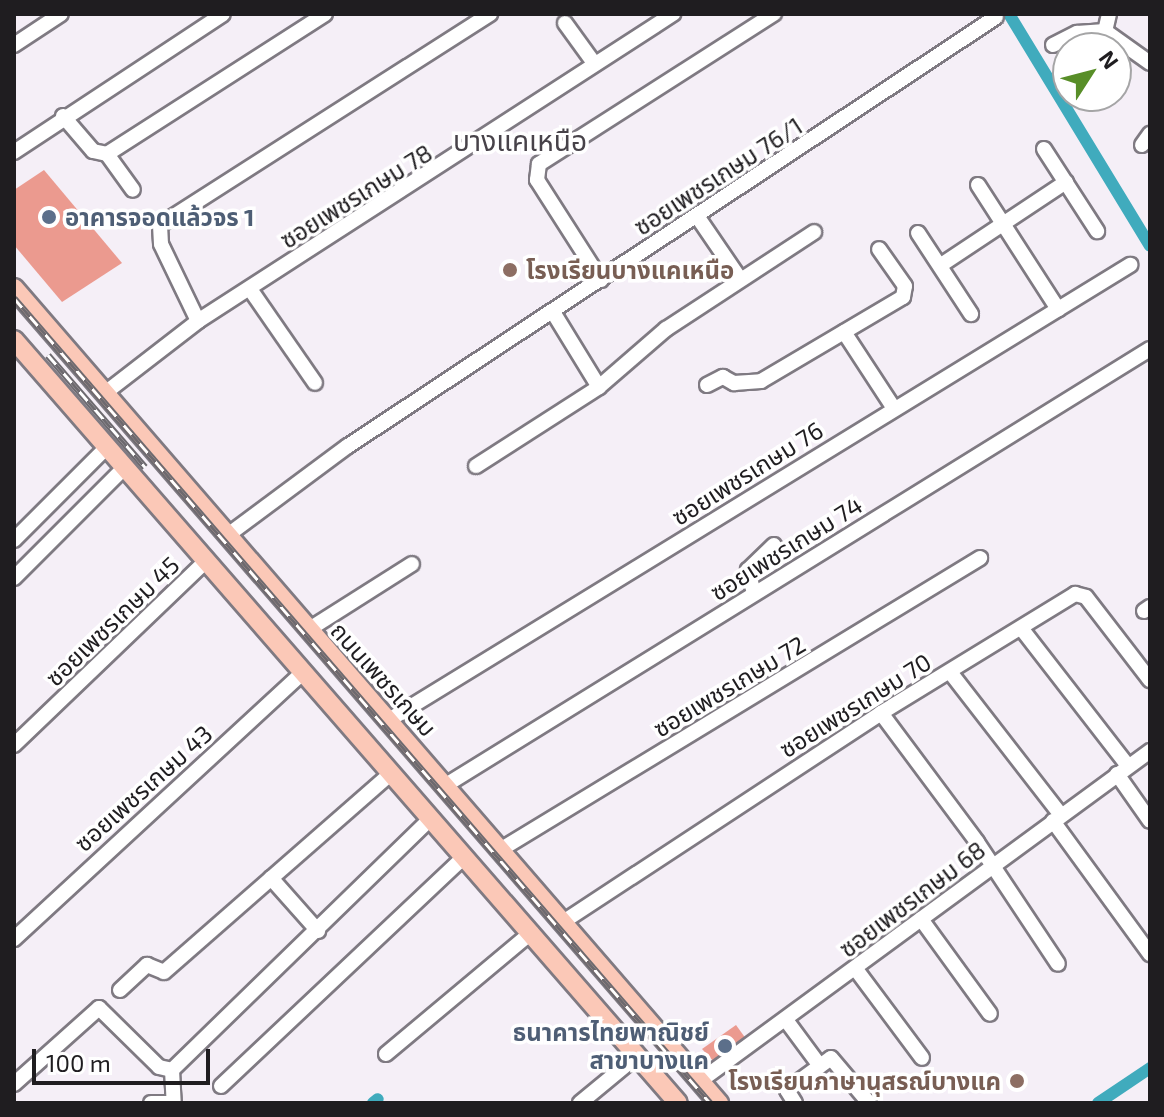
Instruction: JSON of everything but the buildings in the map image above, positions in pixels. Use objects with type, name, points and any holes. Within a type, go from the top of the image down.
[{"type":"main road","name":"ถนนเพชรเกษม","points":[[14,288],[719,1103]]},
{"type":"main road","points":[[14,340],[678,1103]]},
{"type":"main road","points":[[536,937],[563,922]]},
{"type":"main road","points":[[567,973],[591,955]]},
{"type":"street","points":[[14,45],[61,14]]},
{"type":"street","points":[[14,152],[63,116],[223,14]]},
{"type":"street","points":[[107,154],[325,14]]},
{"type":"street","points":[[198,321],[161,244],[160,225],[490,14]]},
{"type":"street","name":"ซอยเพชรเกษม 78","points":[[105,393],[198,321],[460,157],[594,63],[673,14]]},
{"type":"street","points":[[601,280],[537,180],[539,164],[774,14]]},
{"type":"street","points":[[1105,31],[1109,14]]},
{"type":"street","name":"ซอยเพชรเกษม 76/1","points":[[228,535],[348,446],[996,17]]},
{"type":"street","points":[[565,23],[594,63]]},
{"type":"street","points":[[1091,32],[1105,31],[1148,58]]},
{"type":"street","points":[[63,116],[93,151],[107,154],[133,190]]},
{"type":"street","points":[[1044,149],[1097,231]]},
{"type":"street","points":[[941,265],[1066,182]]},
{"type":"street","points":[[978,185],[1058,309]]},
{"type":"street","points":[[697,216],[740,279]]},
{"type":"street","points":[[476,466],[599,387],[666,329],[814,232]]},
{"type":"street","points":[[918,233],[971,314]]},
{"type":"street","points":[[707,385],[723,377],[734,383],[761,381],[906,293],[879,249]]},
{"type":"street","name":"ซอยเพชรเกษม 76","points":[[389,720],[893,407],[1130,265]]},
{"type":"street","points":[[250,289],[315,383]]},
{"type":"street","points":[[553,312],[599,387]]},
{"type":"street","points":[[844,332],[893,407]]},
{"type":"street","name":"ซอยเพชรเกษม 74","points":[[446,785],[1150,349]]},
{"type":"street","points":[[14,540],[107,447]]},
{"type":"street","points":[[14,578],[125,467]]},
{"type":"street","points":[[754,593],[748,570],[774,545]]},
{"type":"street","name":"ซอยเพชรเกษม 72","points":[[500,850],[980,558]]},
{"type":"street","name":"ซอยเพชรเกษม 45","points":[[14,745],[205,562]]},
{"type":"street","points":[[308,630],[412,564]]},
{"type":"street","name":"ซอยเพชรเกษม 70","points":[[563,922],[881,713],[1082,593],[1150,680]]},
{"type":"street","points":[[1021,628],[1122,770],[1150,821]]},
{"type":"street","name":"ซอยเพชรเกษม 43","points":[[14,939],[303,672]]},
{"type":"street","points":[[950,672],[1057,818],[1150,954]]},
{"type":"street","points":[[881,713],[992,866],[1058,964]]},
{"type":"street","name":"ซอยเพชรเกษม 68","points":[[700,1081],[1150,751]]},
{"type":"street","points":[[120,990],[147,965],[164,972],[391,773]]},
{"type":"street","points":[[151,1103],[171,1103],[172,1070],[430,819]]},
{"type":"street","points":[[221,1086],[464,857]]},
{"type":"street","points":[[271,878],[318,931]]},
{"type":"street","points":[[921,919],[990,1014]]},
{"type":"street","points":[[386,1054],[536,937]]},
{"type":"street","points":[[855,968],[922,1058]]},
{"type":"street","points":[[14,1084],[99,1008],[159,1067],[172,1070]]},
{"type":"street","points":[[786,1020],[820,1066]]},
{"type":"street","points":[[580,1103],[637,1056]]},
{"type":"street","points":[[795,1103],[787,1090],[834,1058],[869,1103]]},
{"type":"waterway","points":[[1009,14],[1150,246]]},
{"type":"waterway","points":[[1098,1103],[1150,1068]]},
{"type":"waterway","points":[[373,1103],[378,1099]]},
{"type":"railway","points":[[14,298],[710,1103]]},
{"type":"railway","points":[[48,355],[145,467]]},
{"type":"place","name":"อาคารจอดแล้วจร 1","points":[[49,217]]},
{"type":"place","name":"โรงเรียนบางแคเหนือ","points":[[510,270]]},
{"type":"place","name":"ธนาคารไทยพาณิชย์ สาขาบางแค","points":[[725,1046]]},
{"type":"place","name":"โรงเรียนภาษานุสรณ์บางแค","points":[[1017,1081]]},
{"type":"district","name":"บางแคเหนือ","points":[[520,140]]}]
